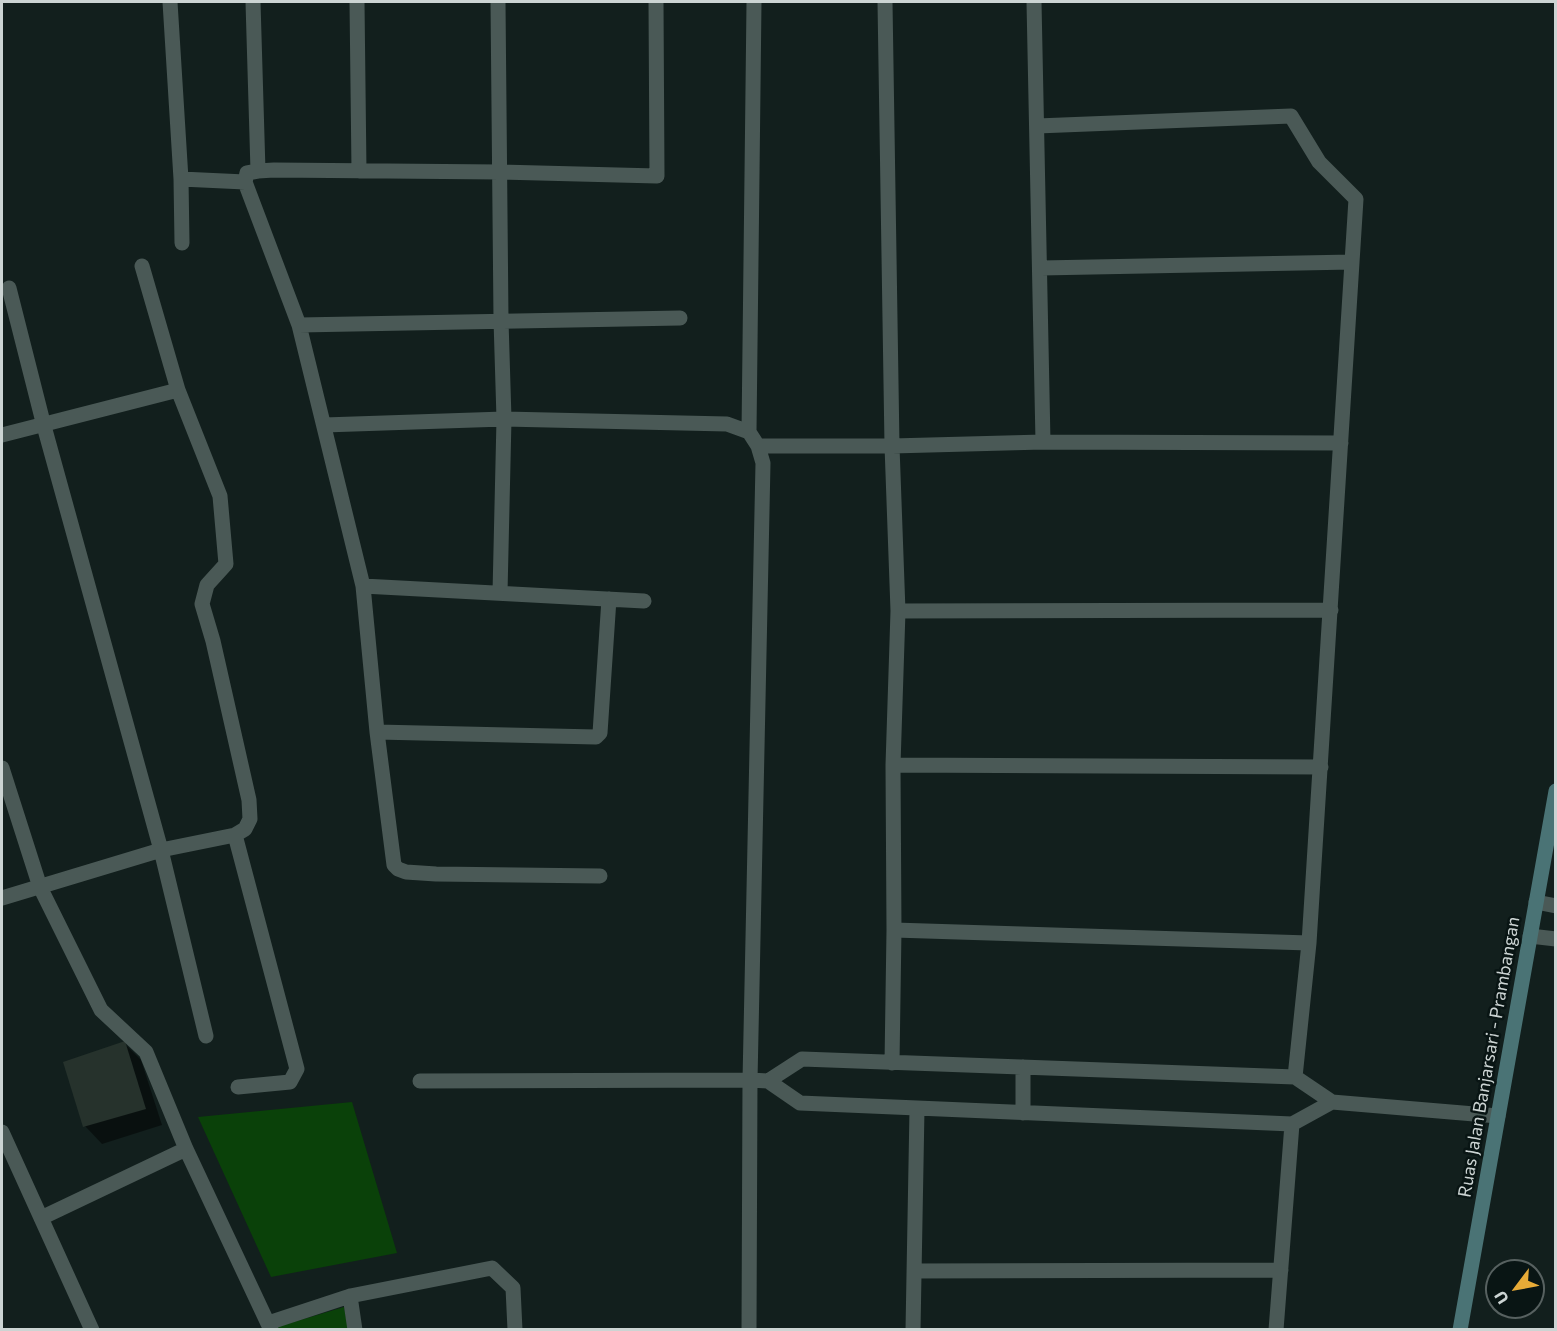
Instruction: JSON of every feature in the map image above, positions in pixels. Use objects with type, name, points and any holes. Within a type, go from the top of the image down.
[{"type":"main road","name":"Ruas Jalan Banjarsari - Prambangan","points":[[1460,1329],[1555,797]]},
{"type":"street","points":[[170,2],[181,179],[182,243]]},
{"type":"street","points":[[253,2],[258,171]]},
{"type":"street","points":[[357,2],[358,171]]},
{"type":"street","points":[[498,2],[504,420],[500,593]]},
{"type":"street","points":[[600,876],[436,874],[406,872],[394,865],[377,732],[363,586],[299,325],[245,182],[247,173],[258,171],[500,172],[657,176],[656,2]]},
{"type":"street","points":[[749,1329],[750,1080],[763,463],[758,446],[749,432],[754,2]]},
{"type":"street","points":[[885,2],[892,446],[898,611],[894,765],[892,1062]]},
{"type":"street","points":[[1034,2],[1043,442]]},
{"type":"street","points":[[1037,126],[1291,116],[1319,162],[1356,199],[1309,944],[1295,1077]]},
{"type":"street","points":[[181,179],[245,182]]},
{"type":"street","points":[[1041,268],[1352,262]]},
{"type":"street","points":[[2,898],[161,850],[235,835],[246,829],[250,819],[249,800],[213,641],[202,604],[207,585],[226,564],[220,496],[178,390],[142,266]]},
{"type":"street","points":[[9,288],[44,426],[161,850],[206,1036]]},
{"type":"street","points":[[299,325],[680,318]]},
{"type":"street","points":[[2,435],[178,390]]},
{"type":"street","points":[[324,425],[504,420],[727,424],[749,432]]},
{"type":"street","points":[[758,446],[892,446],[1043,442],[1341,443]]},
{"type":"street","points":[[363,586],[644,601]]},
{"type":"street","points":[[377,732],[596,736],[600,733],[609,599]]},
{"type":"street","points":[[898,611],[1331,610]]},
{"type":"street","points":[[894,765],[1320,767]]},
{"type":"street","points":[[2,768],[40,887],[101,1010],[146,1052],[186,1149],[269,1326],[350,1296],[492,1268],[513,1288],[515,1329]]},
{"type":"street","points":[[235,835],[297,1069],[290,1082],[238,1087]]},
{"type":"street","points":[[1536,902],[1556,906]]},
{"type":"street","points":[[894,930],[1309,944]]},
{"type":"street","points":[[1530,936],[1556,939]]},
{"type":"street","points":[[768,1081],[802,1059],[1295,1077],[1332,1102],[1498,1116]]},
{"type":"street","points":[[1023,1067],[1023,1113]]},
{"type":"street","points":[[420,1081],[750,1080],[768,1081],[800,1103],[1292,1124],[1332,1102]]},
{"type":"street","points":[[913,1329],[917,1109]]},
{"type":"street","points":[[1276,1329],[1292,1124]]},
{"type":"street","points":[[2,1132],[92,1329]]},
{"type":"street","points":[[41,1218],[186,1149]]},
{"type":"street","points":[[914,1271],[1281,1270]]},
{"type":"street","points":[[350,1296],[356,1329]]},
{"type":"green space","points":[[352,1102],[397,1253],[271,1277],[198,1117]]},
{"type":"green space","points":[[344,1307],[348,1329],[278,1330],[277,1327]]},
{"type":"building","points":[[125,1041],[146,1109],[83,1127],[63,1062]]}]
